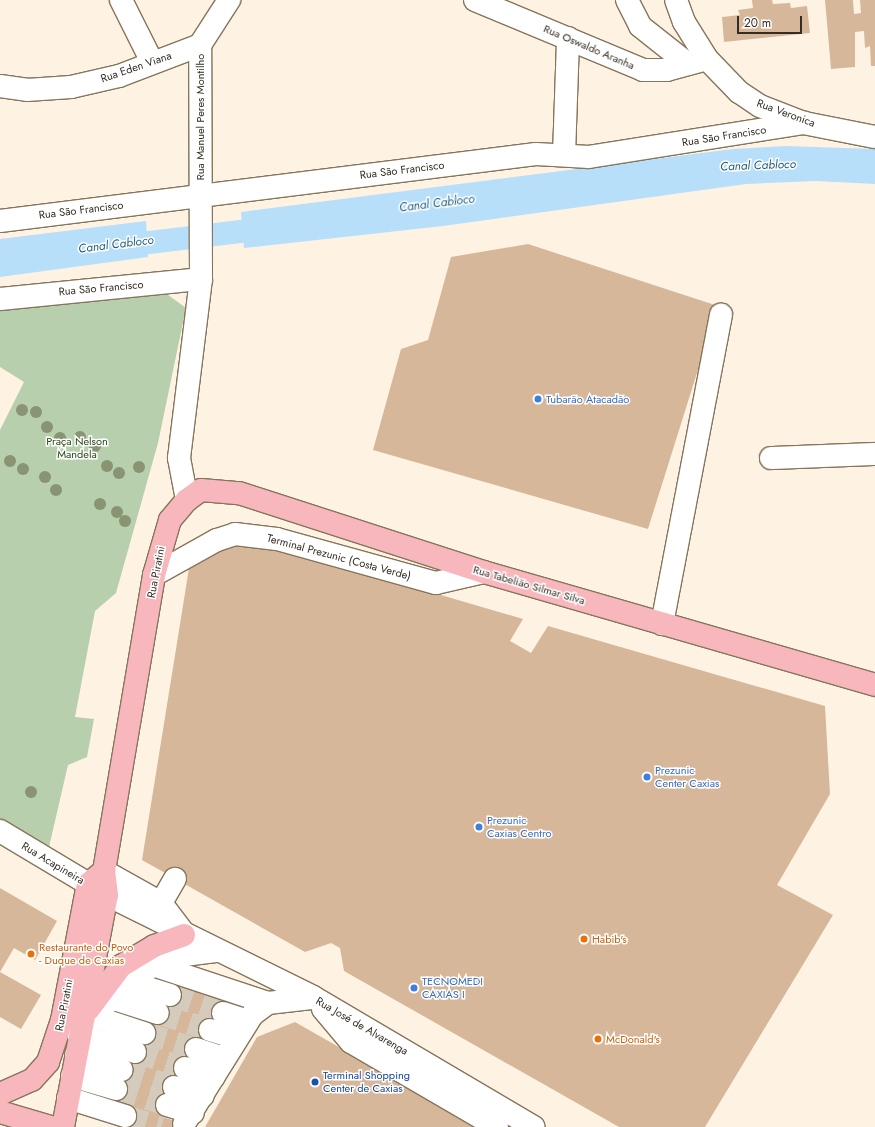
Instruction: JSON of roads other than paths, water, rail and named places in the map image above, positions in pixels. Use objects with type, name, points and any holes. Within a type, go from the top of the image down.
[{"type":"main road","name":"Rua Tabelião Silmar Silva","points":[[187,500],[207,489],[231,491],[484,572],[875,685]]},
{"type":"main road","name":"Rua Piratini","points":[[0,1094],[32,1080],[48,1062],[55,1048],[96,878],[154,574],[166,529],[187,500]]},
{"type":"main road","name":"Rua Piratini","points":[[63,1127],[81,1041],[107,895],[96,878]]},
{"type":"main road","points":[[81,1041],[103,986],[121,966],[154,946],[184,935]]},
{"type":"main road","points":[[0,1112],[51,1127]]},
{"type":"street","points":[[121,0],[152,62]]},
{"type":"street","name":"Rua Manuel Peres Montilho","points":[[202,279],[200,230],[200,45],[229,0]]},
{"type":"street","name":"Rua Oswaldo Aranha","points":[[475,0],[643,70],[667,70],[697,61]]},
{"type":"street","points":[[627,0],[640,26],[697,61]]},
{"type":"street","name":"Rua Veronica","points":[[676,0],[697,61],[739,92],[760,106],[804,122],[875,136]]},
{"type":"street","points":[[564,155],[568,38]]},
{"type":"street","name":"Rua Eden Viana","points":[[0,86],[27,90],[71,88],[119,76],[152,62],[200,45]]},
{"type":"street","name":"Rua São Francisco","points":[[0,221],[536,154],[589,157],[804,122]]},
{"type":"street","points":[[187,500],[180,458],[202,279]]},
{"type":"street","name":"Rua Sāo Francisco","points":[[0,299],[202,279]]},
{"type":"street","points":[[662,624],[721,315]]},
{"type":"street","points":[[771,458],[875,454]]},
{"type":"street","name":"Terminal Prezunic (Costa Verde)","points":[[154,574],[217,540],[235,534],[277,539],[436,583],[484,572]]},
{"type":"street","name":"Rua Acapineira","points":[[0,831],[96,878]]},
{"type":"street","name":"Rua José de Alvarenga","points":[[96,878],[161,903],[184,935]]},
{"type":"street","points":[[161,903],[175,879]]},
{"type":"street","name":"Rua José de Alvarenga","points":[[107,895],[184,935],[313,998],[534,1127]]},
{"type":"street","points":[[81,1041],[111,998],[129,982],[153,965],[184,955],[218,951]]},
{"type":"street","points":[[153,965],[268,1003],[313,998],[351,1042],[497,1127]]},
{"type":"street","points":[[129,982],[170,995]]},
{"type":"street","points":[[111,998],[158,1013]]},
{"type":"street","points":[[170,1096],[193,1111],[242,1029],[268,1003]]},
{"type":"street","points":[[223,1013],[242,1029]]},
{"type":"street","points":[[210,1030],[242,1029]]},
{"type":"street","points":[[81,1041],[144,1033]]},
{"type":"street","points":[[81,1041],[134,1052]]},
{"type":"street","points":[[81,1041],[119,1080]]},
{"type":"street","points":[[196,1050],[224,1058]]},
{"type":"street","points":[[185,1068],[214,1077]]},
{"type":"street","points":[[68,1098],[125,1116]]},
{"type":"water","points":[[786,146],[875,149],[875,184],[816,181],[746,184],[443,226],[244,248],[241,212],[733,149]]},
{"type":"water","points":[[146,221],[148,257],[0,277],[0,239]]},
{"type":"waterway","name":"Canal Cabloco","points":[[116,246],[273,227]]},
{"type":"tunnel","points":[[170,995],[223,1013]]},
{"type":"tunnel","points":[[158,1013],[210,1030]]},
{"type":"tunnel","points":[[144,1033],[196,1049]]},
{"type":"tunnel","points":[[135,1052],[185,1068]]},
{"type":"tunnel","points":[[122,1070],[174,1087]]},
{"type":"tunnel","points":[[116,1089],[167,1105]]},
{"type":"tunnel","points":[[125,1116],[161,1127]]},
{"type":"place","name":"Tubarão Atacadão","points":[[538,399]]},
{"type":"place","name":"Prezunic Center Caxias","points":[[647,777]]},
{"type":"place","name":"Prezunic Caxias Centro","points":[[479,827]]},
{"type":"place","name":"Habib's","points":[[584,939]]},
{"type":"place","name":"Restaurante do Povo - Duque de Caxias","points":[[31,954]]},
{"type":"place","name":"TECNOMEDI CAXIAS I","points":[[414,988]]},
{"type":"place","name":"McDonald's","points":[[598,1039]]},
{"type":"place","name":"Terminal Shopping Center de Caxias","points":[[315,1082]]},
{"type":"park label","name":"Praça Nelson Mandela","points":[[77,448]]}]
